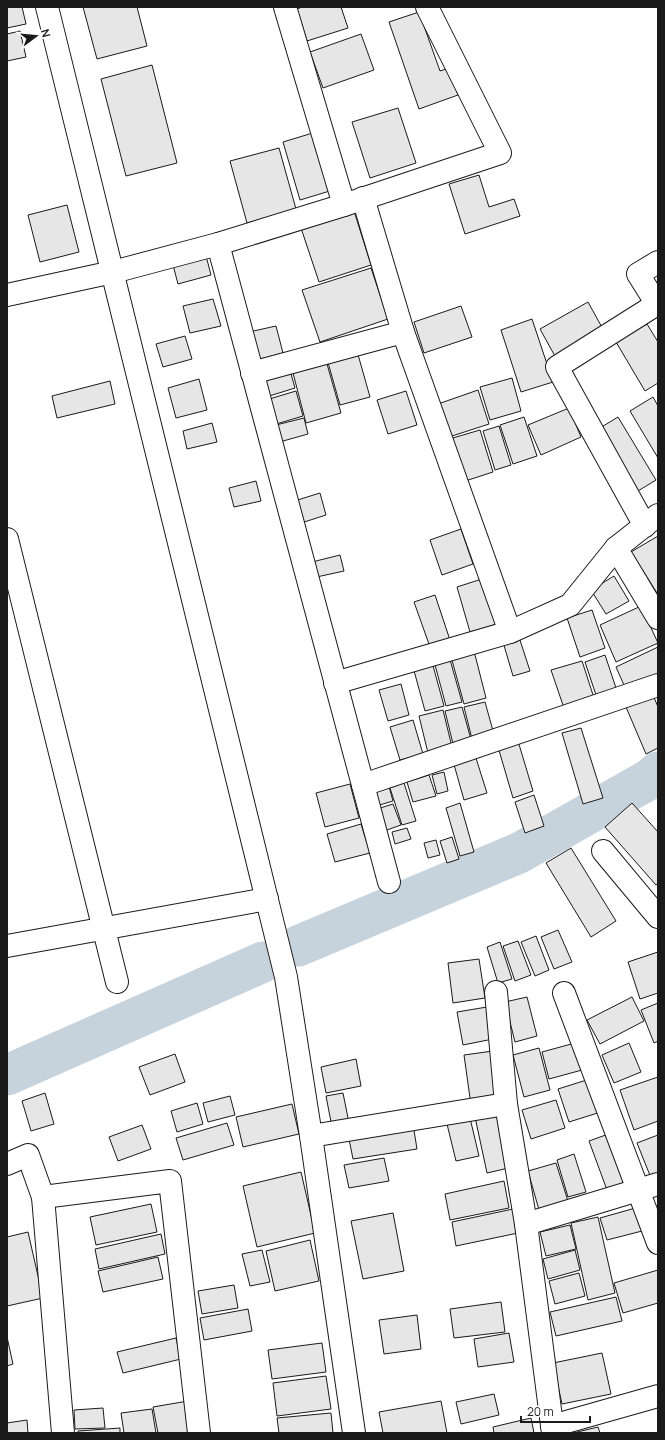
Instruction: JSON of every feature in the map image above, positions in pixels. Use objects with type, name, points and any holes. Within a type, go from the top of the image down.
[{"type":"street","points":[[47,7],[286,977],[311,1136],[354,1433]]},
{"type":"street","points":[[286,7],[353,202],[403,332],[510,632]]},
{"type":"street","points":[[7,295],[113,272],[218,244],[353,202],[500,153],[427,7]]},
{"type":"street","points":[[218,244],[389,882]]},
{"type":"street","points":[[335,683],[510,632],[570,605],[616,548],[651,520],[557,367],[658,305],[638,274],[658,262]]},
{"type":"street","points":[[252,373],[403,332]]},
{"type":"street","points":[[7,539],[117,982]]},
{"type":"street","points":[[616,548],[658,618]]},
{"type":"street","points":[[362,785],[658,685]]},
{"type":"street","points":[[603,851],[658,917]]},
{"type":"street","points":[[7,946],[267,899]]},
{"type":"street","points":[[496,992],[506,1104],[526,1224],[552,1429],[658,1396]]},
{"type":"street","points":[[564,993],[648,1188],[658,1243]]},
{"type":"street","points":[[311,1136],[506,1104]]},
{"type":"street","points":[[7,1164],[28,1155],[43,1197],[63,1433]]},
{"type":"street","points":[[43,1197],[170,1181],[199,1433]]},
{"type":"street","points":[[526,1224],[648,1188]]},
{"type":"building","points":[[7,7],[22,7],[26,24],[7,28]]},
{"type":"building","points":[[83,7],[137,7],[147,46],[97,59]]},
{"type":"building","points":[[302,7],[341,7],[348,28],[307,41],[297,9]]},
{"type":"building","points":[[419,12],[440,71],[449,68],[458,95],[419,109],[389,22]]},
{"type":"building","points":[[20,31],[26,57],[7,61],[7,34]]},
{"type":"building","points":[[361,34],[374,70],[323,88],[310,52]]},
{"type":"building","points":[[152,65],[177,163],[126,176],[101,79]]},
{"type":"building","points":[[398,108],[416,163],[370,178],[352,122]]},
{"type":"building","points":[[316,132],[333,190],[300,200],[283,142]]},
{"type":"building","points":[[279,148],[296,209],[247,223],[230,161]]},
{"type":"building","points":[[479,175],[489,207],[514,199],[520,216],[465,234],[449,184]]},
{"type":"building","points":[[67,205],[79,252],[40,262],[28,215]]},
{"type":"building","points":[[354,211],[371,265],[319,282],[301,228]]},
{"type":"building","points":[[205,252],[211,275],[178,284],[172,261]]},
{"type":"building","points":[[371,268],[388,319],[320,342],[302,290]]},
{"type":"building","points":[[213,299],[221,326],[190,333],[183,306]]},
{"type":"building","points":[[588,302],[604,331],[556,358],[540,329]]},
{"type":"building","points":[[461,306],[472,337],[424,353],[414,322]]},
{"type":"building","points":[[532,319],[553,382],[521,392],[501,330]]},
{"type":"building","points":[[647,324],[658,342],[658,383],[645,391],[616,342]]},
{"type":"building","points":[[276,326],[283,353],[256,360],[249,332]]},
{"type":"building","points":[[185,336],[192,359],[163,367],[156,344]]},
{"type":"building","points":[[357,351],[370,397],[340,405],[327,359]]},
{"type":"building","points":[[327,364],[341,413],[306,423],[293,373]]},
{"type":"building","points":[[289,367],[295,388],[266,397],[260,375]]},
{"type":"building","points":[[512,378],[521,411],[490,420],[480,387]]},
{"type":"building","points":[[199,379],[207,410],[176,418],[168,388]]},
{"type":"building","points":[[110,381],[115,404],[57,418],[52,396]]},
{"type":"building","points":[[478,390],[489,424],[449,437],[438,404]]},
{"type":"building","points":[[296,391],[303,416],[273,425],[266,400]]},
{"type":"building","points":[[406,391],[417,425],[388,434],[377,400]]},
{"type":"building","points":[[653,397],[658,406],[658,458],[630,411]]},
{"type":"building","points":[[569,408],[581,437],[541,455],[528,425]]},
{"type":"building","points":[[524,417],[537,456],[513,464],[500,425]]},
{"type":"building","points":[[618,417],[656,480],[633,494],[595,431]]},
{"type":"building","points":[[304,418],[308,434],[276,443],[272,426]]},
{"type":"building","points":[[212,423],[217,442],[187,449],[183,431]]},
{"type":"building","points":[[499,426],[511,465],[495,470],[483,431]]},
{"type":"building","points":[[480,430],[493,472],[459,483],[446,440]]},
{"type":"building","points":[[256,481],[261,501],[234,507],[229,488]]},
{"type":"building","points":[[320,493],[326,515],[298,524],[291,502]]},
{"type":"building","points":[[461,529],[473,564],[442,575],[430,540]]},
{"type":"building","points":[[658,536],[658,593],[657,593],[631,552]]},
{"type":"building","points":[[340,555],[344,571],[312,578],[308,563]]},
{"type":"building","points":[[614,576],[629,601],[606,614],[591,590]]},
{"type":"building","points":[[488,577],[501,623],[470,632],[457,587]]},
{"type":"building","points":[[435,595],[450,640],[430,647],[414,602]]},
{"type":"building","points":[[641,606],[658,643],[616,662],[600,625]]},
{"type":"building","points":[[592,610],[605,648],[580,657],[567,618]]},
{"type":"building","points":[[519,637],[530,671],[513,676],[503,642]]},
{"type":"building","points":[[473,647],[486,698],[464,704],[450,653]]},
{"type":"building","points":[[658,647],[658,677],[627,692],[616,667]]},
{"type":"building","points":[[605,655],[617,691],[597,698],[585,662]]},
{"type":"building","points":[[449,656],[462,702],[446,706],[434,661]]},
{"type":"building","points":[[582,661],[595,701],[565,711],[551,670]]},
{"type":"building","points":[[432,662],[444,706],[425,711],[413,667]]},
{"type":"building","points":[[401,684],[409,715],[388,721],[379,690]]},
{"type":"building","points":[[653,695],[658,707],[658,748],[646,754],[626,707]]},
{"type":"building","points":[[485,702],[495,738],[473,743],[464,707]]},
{"type":"building","points":[[462,707],[472,743],[454,748],[445,711]]},
{"type":"building","points":[[443,710],[452,747],[428,753],[419,716]]},
{"type":"building","points":[[413,720],[423,754],[400,760],[390,727]]},
{"type":"building","points":[[581,728],[603,798],[583,804],[562,733]]},
{"type":"building","points":[[518,741],[533,791],[513,798],[498,747]]},
{"type":"building","points":[[475,755],[487,793],[464,800],[453,761]]},
{"type":"building","points":[[444,772],[448,791],[437,794],[432,775]]},
{"type":"building","points":[[429,775],[436,796],[413,802],[407,782]]},
{"type":"building","points":[[388,783],[393,801],[376,806],[372,788]]},
{"type":"building","points":[[404,783],[416,821],[402,825],[390,788]]},
{"type":"building","points":[[350,784],[359,818],[325,827],[316,793]]},
{"type":"building","points":[[534,795],[544,826],[525,833],[515,802]]},
{"type":"building","points":[[460,803],[474,852],[460,856],[446,808]]},
{"type":"building","points":[[632,803],[658,832],[658,883],[656,885],[605,827]]},
{"type":"building","points":[[393,804],[401,825],[384,831],[377,809]]},
{"type":"building","points":[[361,824],[370,853],[335,862],[327,834]]},
{"type":"building","points":[[407,828],[411,839],[395,844],[392,832]]},
{"type":"building","points":[[452,837],[459,859],[447,863],[440,841]]},
{"type":"building","points":[[436,840],[440,855],[428,858],[424,843]]},
{"type":"building","points":[[571,848],[616,921],[591,937],[546,863]]},
{"type":"building","points":[[558,930],[572,962],[554,969],[541,937]]},
{"type":"building","points":[[536,936],[549,970],[535,976],[521,942]]},
{"type":"building","points":[[518,941],[531,975],[515,981],[503,946]]},
{"type":"building","points":[[500,942],[512,979],[498,983],[487,947]]},
{"type":"building","points":[[658,952],[658,993],[640,999],[628,962]]},
{"type":"building","points":[[479,959],[485,998],[453,1003],[448,963]]},
{"type":"building","points":[[527,997],[537,1036],[515,1042],[505,1002]]},
{"type":"building","points":[[632,997],[644,1021],[600,1044],[587,1020]]},
{"type":"building","points":[[658,1003],[658,1041],[654,1043],[641,1010]]},
{"type":"building","points":[[487,1007],[493,1039],[463,1045],[457,1012]]},
{"type":"building","points":[[575,1043],[582,1070],[549,1079],[542,1052]]},
{"type":"building","points":[[629,1043],[641,1072],[614,1083],[602,1055]]},
{"type":"building","points":[[539,1048],[550,1090],[524,1097],[513,1055]]},
{"type":"building","points":[[493,1051],[500,1101],[471,1105],[464,1055]]},
{"type":"building","points":[[175,1054],[185,1082],[150,1095],[139,1067]]},
{"type":"building","points":[[356,1059],[361,1086],[326,1093],[321,1067]]},
{"type":"building","points":[[658,1077],[658,1121],[634,1130],[620,1090]]},
{"type":"building","points":[[593,1078],[604,1111],[569,1122],[558,1089]]},
{"type":"building","points":[[45,1093],[54,1124],[31,1131],[22,1101]]},
{"type":"building","points":[[343,1093],[349,1123],[332,1127],[326,1096]]},
{"type":"building","points":[[230,1096],[235,1115],[208,1122],[203,1103]]},
{"type":"building","points":[[556,1100],[565,1128],[531,1139],[522,1110]]},
{"type":"building","points":[[197,1103],[203,1124],[177,1132],[171,1111]]},
{"type":"building","points":[[292,1104],[299,1134],[243,1147],[236,1117]]},
{"type":"building","points":[[502,1112],[513,1167],[487,1173],[475,1117]]},
{"type":"building","points":[[470,1118],[479,1156],[456,1161],[447,1124]]},
{"type":"building","points":[[227,1123],[234,1145],[183,1160],[176,1138]]},
{"type":"building","points":[[413,1124],[417,1149],[353,1159],[348,1134]]},
{"type":"building","points":[[142,1125],[151,1149],[118,1161],[109,1137]]},
{"type":"building","points":[[614,1132],[632,1181],[607,1190],[589,1141]]},
{"type":"building","points":[[658,1135],[658,1175],[651,1178],[637,1143]]},
{"type":"building","points":[[574,1154],[586,1192],[568,1197],[557,1160]]},
{"type":"building","points":[[384,1158],[389,1181],[349,1188],[344,1165]]},
{"type":"building","points":[[556,1163],[568,1201],[539,1210],[528,1171]]},
{"type":"building","points":[[301,1172],[315,1233],[257,1247],[243,1186]]},
{"type":"building","points":[[504,1181],[509,1208],[450,1220],[445,1194]]},
{"type":"building","points":[[151,1204],[157,1232],[96,1245],[90,1217]]},
{"type":"building","points":[[639,1207],[646,1230],[607,1240],[600,1218]]},
{"type":"building","points":[[513,1209],[518,1233],[456,1246],[452,1222]]},
{"type":"building","points":[[393,1213],[404,1271],[363,1279],[351,1221]]},
{"type":"building","points":[[598,1217],[615,1293],[588,1300],[571,1223]]},
{"type":"building","points":[[570,1225],[576,1249],[546,1256],[540,1232]]},
{"type":"building","points":[[28,1232],[43,1298],[7,1306],[7,1237]]},
{"type":"building","points":[[161,1234],[165,1254],[99,1269],[95,1249]]},
{"type":"building","points":[[310,1240],[319,1281],[275,1291],[266,1251]]},
{"type":"building","points":[[262,1250],[270,1282],[250,1286],[242,1254]]},
{"type":"building","points":[[575,1250],[580,1270],[548,1279],[543,1259]]},
{"type":"building","points":[[158,1257],[163,1279],[103,1292],[98,1271]]},
{"type":"building","points":[[658,1270],[658,1303],[623,1313],[614,1283]]},
{"type":"building","points":[[579,1273],[585,1296],[555,1304],[549,1281]]},
{"type":"building","points":[[234,1285],[238,1308],[202,1314],[198,1291]]},
{"type":"building","points":[[616,1297],[622,1321],[556,1336],[550,1312]]},
{"type":"building","points":[[501,1302],[505,1332],[454,1338],[450,1309]]},
{"type":"building","points":[[248,1309],[252,1331],[204,1340],[200,1318]]},
{"type":"building","points":[[417,1315],[421,1349],[384,1354],[379,1320]]},
{"type":"building","points":[[509,1333],[514,1362],[478,1367],[474,1339]]},
{"type":"building","points":[[7,1337],[13,1364],[7,1366]]},
{"type":"building","points":[[176,1338],[181,1359],[123,1373],[117,1352]]},
{"type":"building","points":[[322,1343],[326,1372],[272,1379],[268,1350]]},
{"type":"building","points":[[602,1353],[611,1394],[562,1404],[553,1363]]},
{"type":"building","points":[[326,1376],[331,1409],[277,1416],[273,1383]]},
{"type":"building","points":[[494,1394],[499,1415],[461,1424],[456,1402]]},
{"type":"building","points":[[188,1401],[194,1431],[184,1433],[158,1433],[153,1407]]},
{"type":"building","points":[[441,1401],[447,1433],[383,1433],[379,1412]]},
{"type":"building","points":[[103,1408],[105,1428],[75,1429],[74,1410]]},
{"type":"building","points":[[152,1409],[156,1433],[124,1433],[121,1413]]},
{"type":"building","points":[[331,1413],[333,1433],[279,1433],[277,1418]]},
{"type":"building","points":[[531,1418],[534,1433],[494,1433],[493,1427]]},
{"type":"building","points":[[27,1420],[28,1433],[7,1433],[7,1423]]},
{"type":"building","points":[[598,1427],[600,1433],[573,1433]]},
{"type":"building","points":[[120,1428],[120,1433],[78,1433],[78,1431]]},
{"type":"waterway","points":[[298,946],[519,853],[650,779],[658,772]]},
{"type":"waterway","points":[[7,1075],[263,962]]}]
